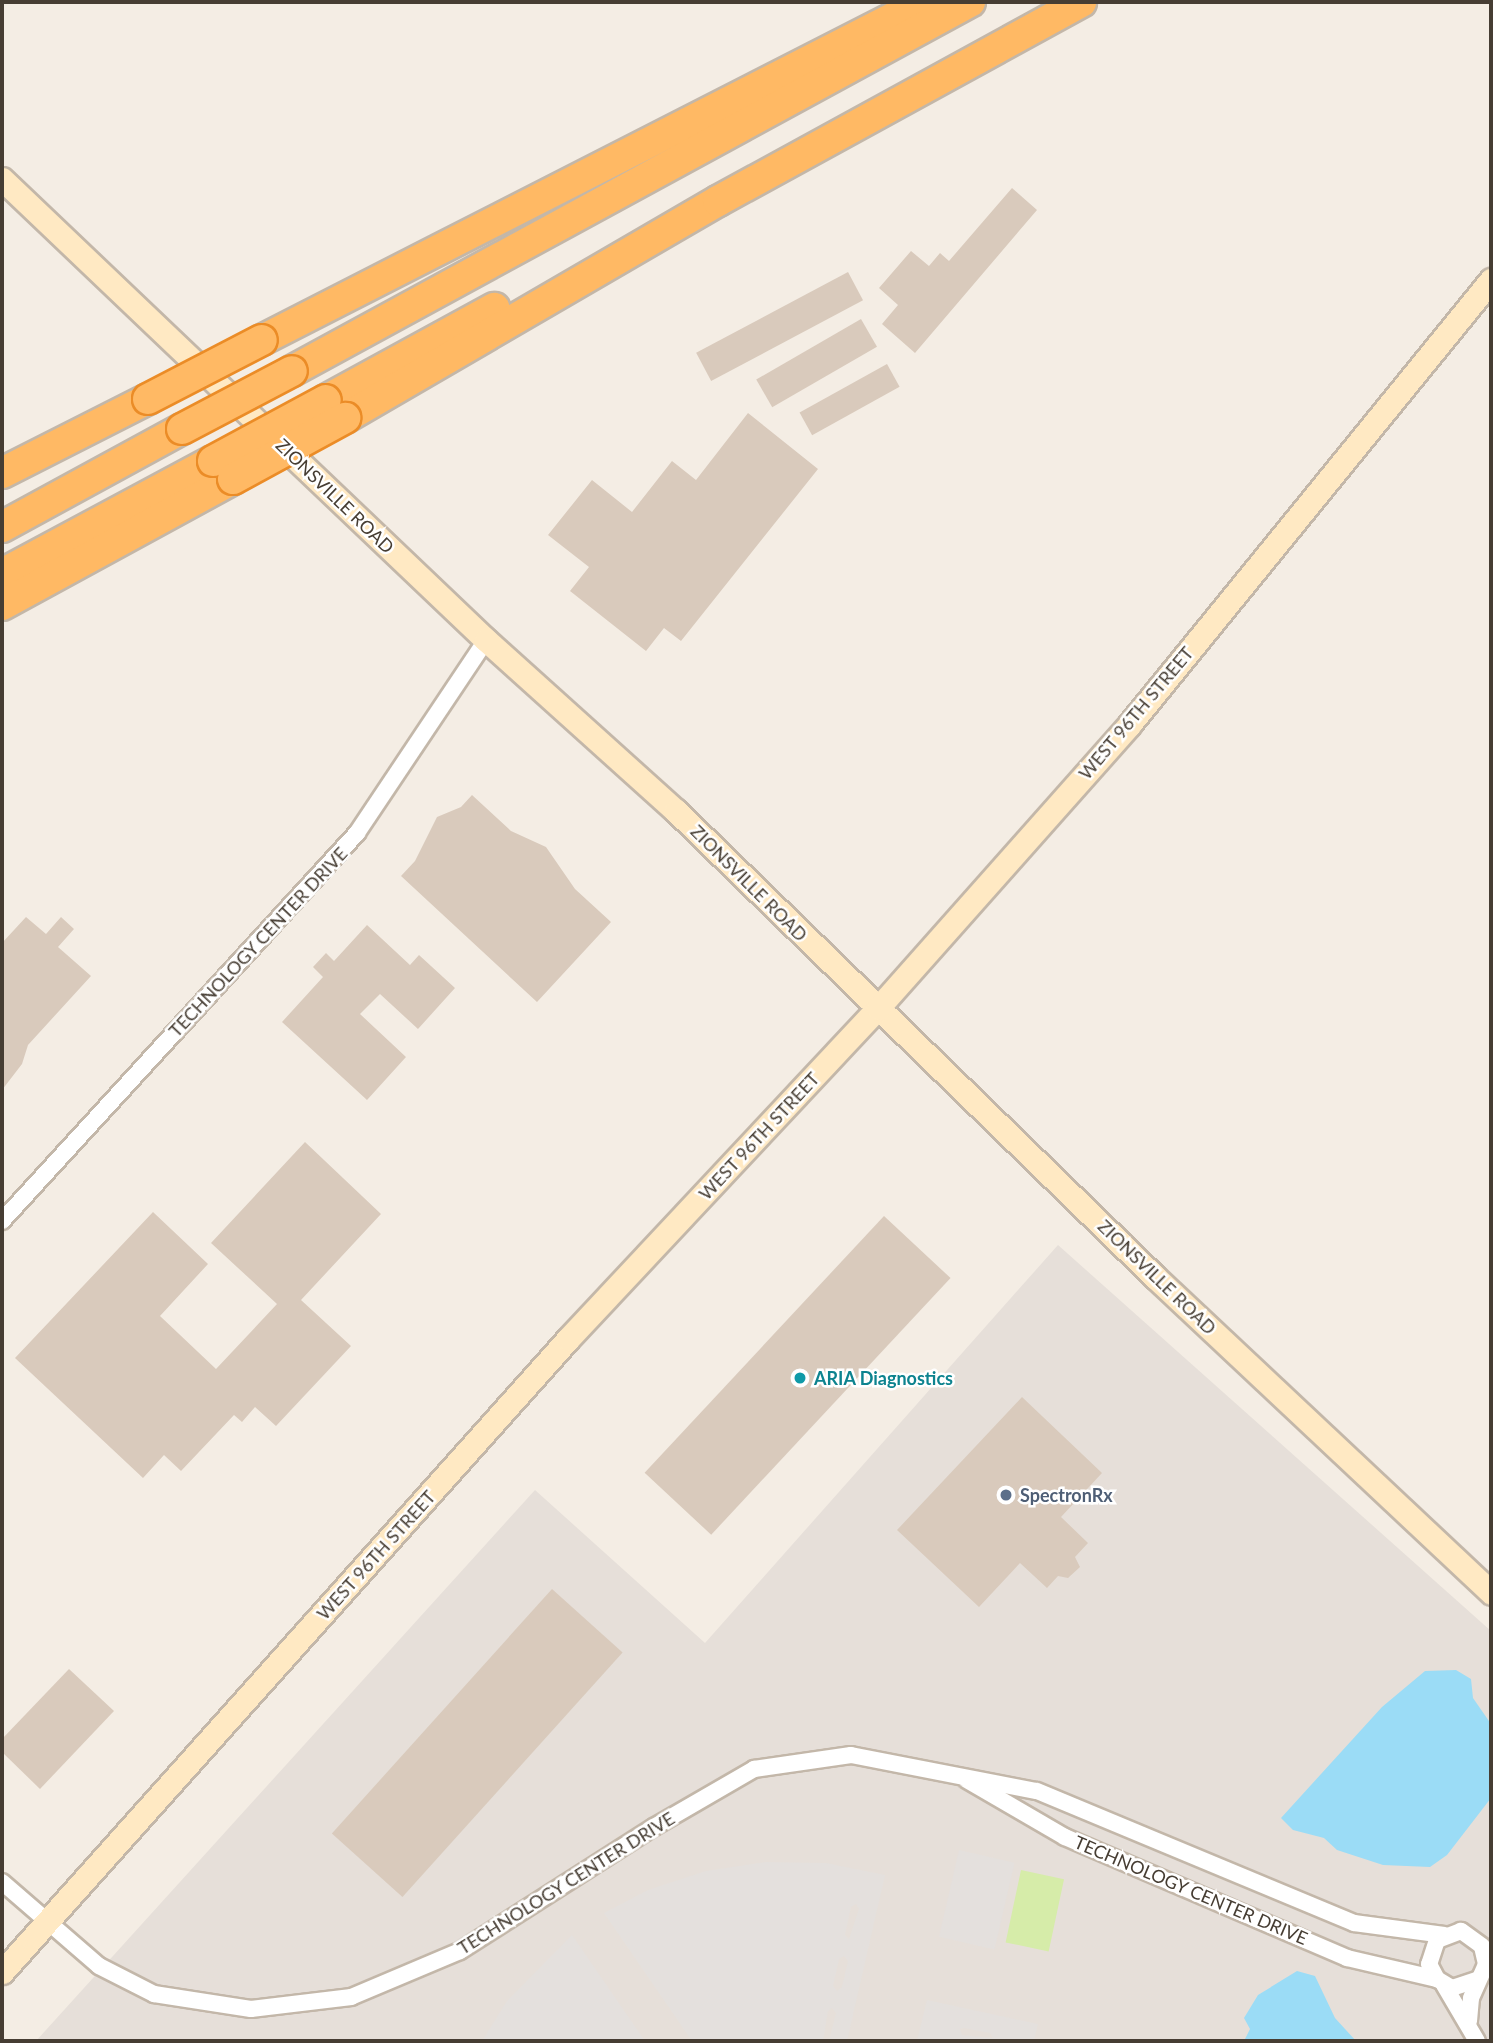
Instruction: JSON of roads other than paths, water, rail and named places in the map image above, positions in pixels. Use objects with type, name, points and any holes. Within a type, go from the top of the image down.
[{"type":"highway","points":[[2,472],[923,11],[970,2]]},
{"type":"highway","points":[[2,605],[223,470],[1081,2]]},
{"type":"highway","points":[[2,527],[292,371],[923,11]]},
{"type":"highway","points":[[2,574],[223,470]]},
{"type":"main road","name":"ZIONSVILLE ROAD","points":[[2,179],[486,640],[676,811],[878,1008],[1491,1593]]},
{"type":"main road","name":"WEST 96TH STREET","points":[[2,1972],[568,1339],[878,1008],[1129,725],[1491,280]]},
{"type":"street","name":"TECHNOLOGY CENTER DRIVE","points":[[2,1221],[358,833],[486,640]]},
{"type":"street","name":"TECHNOLOGY CENTER DRIVE","points":[[2,1882],[99,1966],[154,1994],[251,2009],[351,1997],[460,1951],[654,1826],[754,1769],[851,1755],[1037,1791],[1354,1923],[1444,1935]]},
{"type":"street","name":"TECHNOLOGY CENTER DRIVE","points":[[956,1774],[1065,1837],[1347,1958],[1440,1982]]},
{"type":"street","points":[[1477,2041],[1469,2021],[1440,1982],[1429,1955],[1444,1935],[1491,1931]]},
{"type":"street","points":[[1469,1934],[1486,1955],[1469,2021]]},
{"type":"street","points":[[1440,1982],[1461,1988],[1483,1975]]},
{"type":"water","points":[[1456,1670],[1471,1679],[1473,1698],[1491,1724],[1491,1798],[1447,1855],[1430,1867],[1383,1865],[1337,1850],[1324,1838],[1293,1830],[1281,1818],[1382,1707],[1425,1671]]},
{"type":"water","points":[[1297,1971],[1315,1976],[1335,2018],[1356,2041],[1244,2041],[1250,2029],[1244,2018],[1258,1995]]},
{"type":"place","name":"ARIA Diagnostics","points":[[800,1378]]},
{"type":"place","name":"SpectronRx","points":[[1006,1495]]}]
